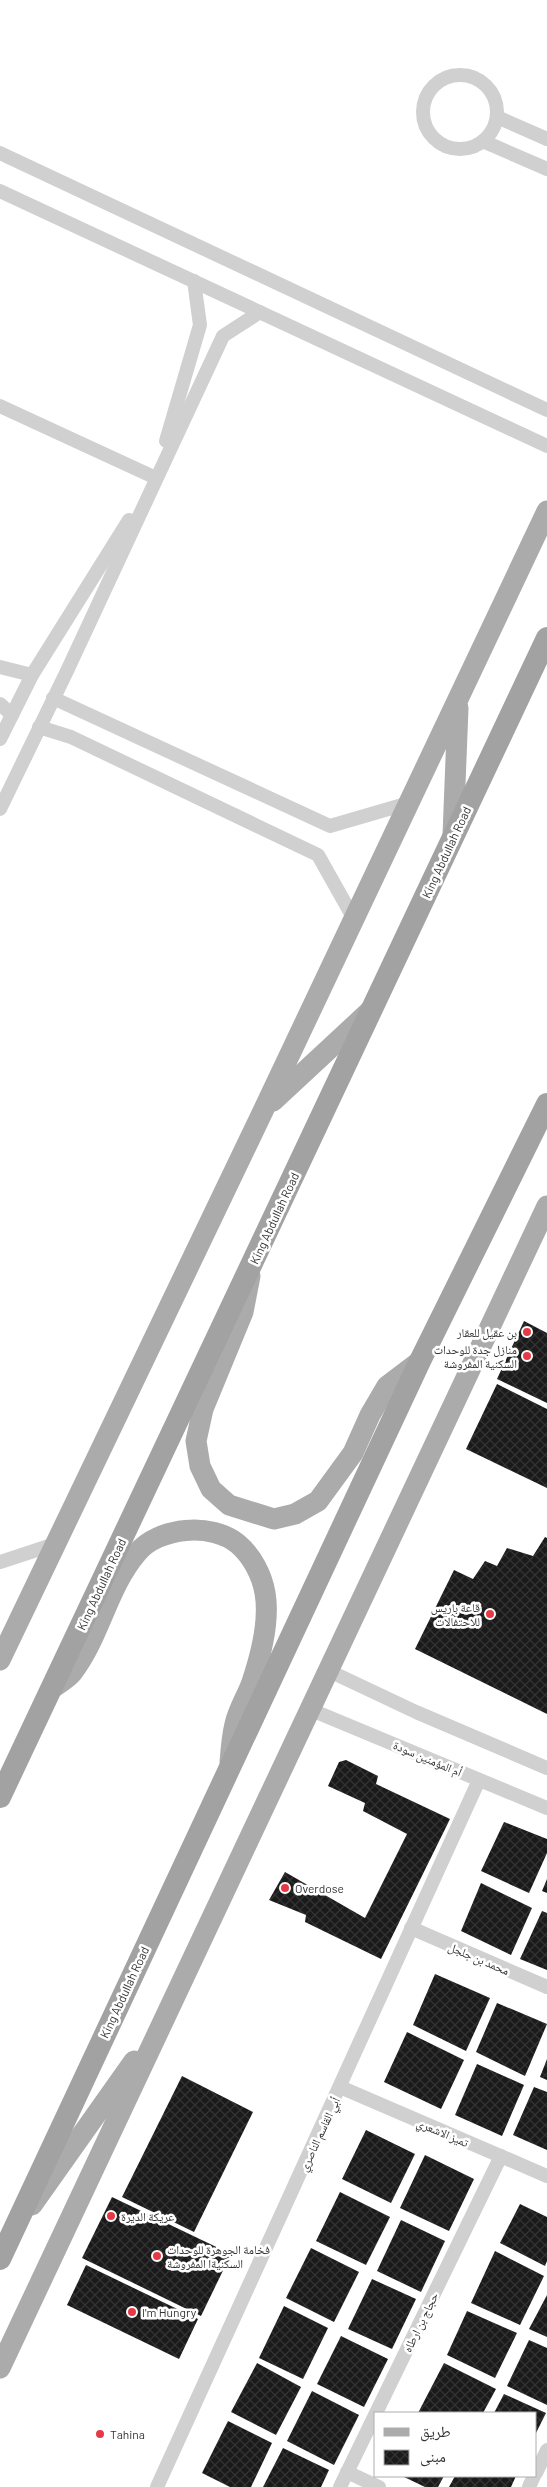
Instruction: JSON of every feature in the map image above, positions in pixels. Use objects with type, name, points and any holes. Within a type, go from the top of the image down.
[{"type":"highway","name":"King Abdullah Road","points":[[0,1797],[547,638]]},
{"type":"highway","name":"King Abdullah Road","points":[[0,2259],[420,1361],[547,1104]]},
{"type":"main road","points":[[0,1660],[264,1109],[547,511]]},
{"type":"main road","points":[[453,837],[459,698]]},
{"type":"main road","points":[[264,1109],[373,1008]]},
{"type":"main road","points":[[0,2368],[547,1206]]},
{"type":"main road","points":[[252,1264],[243,1312],[204,1409],[196,1440],[200,1466],[212,1489],[229,1505],[274,1519],[295,1514],[318,1501],[354,1453],[370,1415],[387,1386],[420,1361]]},
{"type":"main road","points":[[51,1689],[71,1674],[84,1653],[118,1582],[137,1552],[155,1538],[177,1530],[219,1534],[237,1543],[258,1570],[265,1591],[267,1610],[261,1649],[235,1723],[229,1767]]},
{"type":"main road","points":[[12,2234],[166,2015]]},
{"type":"street","points":[[461,75],[474,77],[489,88],[497,104],[497,117],[485,142],[470,148],[457,150],[445,146],[434,139],[425,125],[423,112],[427,95],[441,80],[448,76],[461,75]]},
{"type":"street","points":[[497,117],[547,139]]},
{"type":"street","points":[[485,142],[547,169]]},
{"type":"street","points":[[0,152],[547,410]]},
{"type":"street","points":[[0,191],[547,446]]},
{"type":"street","points":[[0,739],[32,675],[156,478],[200,325],[194,281]]},
{"type":"street","points":[[0,809],[54,698],[223,336],[260,312]]},
{"type":"street","points":[[0,406],[156,478]]},
{"type":"street","points":[[0,667],[32,675]]},
{"type":"street","points":[[54,698],[330,826],[409,802]]},
{"type":"street","points":[[0,704],[12,715]]},
{"type":"street","points":[[39,727],[71,737],[318,854],[354,919]]},
{"type":"street","points":[[0,1562],[56,1544]]},
{"type":"street","points":[[327,1670],[416,1712],[547,1768]]},
{"type":"street","name":"أم المؤمنين سودة","points":[[309,1709],[547,1808]]},
{"type":"street","name":"أبي القاسم الناصري","points":[[157,2487],[478,1780]]},
{"type":"street","name":"محمد بن جلجل","points":[[412,1928],[547,1987]]},
{"type":"street","name":"تميز الاشعري","points":[[340,2087],[547,2176]]},
{"type":"street","name":"حجاج بن ارطاه","points":[[376,2412],[501,2156]]},
{"type":"street","name":"حجاج بن ارطاه","points":[[340,2487],[374,2417]]},
{"type":"street","points":[[537,2470],[547,2450]]},
{"type":"street","points":[[347,2472],[379,2487]]},
{"type":"building","name":"منازل جدة للوحدات السكنية المفروشة","points":[[524,1321],[547,1333],[547,1403],[497,1379]]},
{"type":"building","points":[[497,1384],[547,1409],[547,1488],[466,1449]]},
{"type":"building","name":"قاعة باريس للاحتفالات","points":[[545,1537],[547,1538],[547,1714],[415,1649],[454,1570],[473,1579],[485,1561],[497,1566],[507,1548],[533,1556]]},
{"type":"building","points":[[346,1760],[378,1776],[376,1784],[450,1819],[381,1959],[305,1922],[306,1915],[269,1900],[285,1872],[365,1918],[407,1834],[363,1811],[365,1803],[328,1786],[339,1762]]},
{"type":"building","points":[[504,1822],[547,1839],[547,1853],[529,1893],[481,1871]]},
{"type":"building","points":[[547,1879],[547,1893],[542,1891]]},
{"type":"building","points":[[481,1883],[532,1908],[511,1955],[461,1931]]},
{"type":"building","points":[[542,1911],[547,1913],[547,1970],[520,1959]]},
{"type":"building","points":[[435,1974],[490,1998],[466,2051],[413,2025]]},
{"type":"building","points":[[497,2003],[547,2024],[525,2076],[476,2052]]},
{"type":"building","points":[[407,2032],[464,2060],[441,2109],[384,2082]]},
{"type":"building","points":[[547,2059],[547,2080],[540,2077]]},
{"type":"building","points":[[477,2064],[524,2085],[502,2136],[455,2115]]},
{"type":"building","points":[[182,2076],[253,2112],[194,2232],[122,2197]]},
{"type":"building","points":[[534,2087],[547,2092],[547,2150],[513,2135]]},
{"type":"building","points":[[366,2130],[415,2154],[391,2203],[342,2179]]},
{"type":"building","points":[[425,2155],[474,2179],[449,2231],[400,2208]]},
{"type":"building","points":[[340,2192],[390,2217],[366,2265],[316,2241]]},
{"type":"building","name":"فخامة الجوهرة للوحدات السكنيةا المفروشة","points":[[112,2197],[231,2254],[201,2316],[82,2258]]},
{"type":"building","points":[[520,2204],[547,2217],[547,2261],[545,2266],[500,2243]]},
{"type":"building","points":[[401,2220],[445,2241],[421,2292],[377,2271]]},
{"type":"building","points":[[311,2248],[359,2272],[334,2322],[286,2298]]},
{"type":"building","points":[[495,2251],[544,2276],[520,2325],[471,2303]]},
{"type":"building","name":"I'm Hungry","points":[[86,2265],[198,2319],[179,2359],[67,2305]]},
{"type":"building","points":[[372,2279],[416,2299],[392,2349],[348,2329]]},
{"type":"building","points":[[547,2295],[547,2337],[529,2329]]},
{"type":"building","points":[[284,2306],[328,2328],[303,2379],[259,2358]]},
{"type":"building","points":[[467,2311],[517,2333],[495,2378],[447,2355]]},
{"type":"building","points":[[341,2336],[388,2359],[364,2407],[317,2384]]},
{"type":"building","points":[[529,2340],[547,2348],[547,2405],[507,2386]]},
{"type":"building","points":[[257,2363],[301,2387],[276,2435],[231,2412]]},
{"type":"building","points":[[444,2363],[496,2389],[484,2412],[419,2412]]},
{"type":"building","points":[[312,2391],[359,2415],[334,2465],[287,2441]]},
{"type":"building","points":[[504,2394],[546,2413],[537,2431],[537,2412],[495,2412]]},
{"type":"building","points":[[228,2421],[272,2443],[251,2487],[230,2487],[202,2473]]},
{"type":"building","points":[[283,2448],[329,2470],[321,2487],[263,2487]]},
{"type":"building","points":[[404,2477],[443,2477],[438,2487],[425,2487]]},
{"type":"building","points":[[454,2477],[516,2477],[511,2487],[449,2487]]},
{"type":"place","name":"بن عقيل للعقار","points":[[527,1332]]},
{"type":"place","name":"منازل جدة للوحدات السكنية المفروشة","points":[[527,1356]]},
{"type":"place","name":"قاعة باريس للاحتفالات","points":[[490,1614]]},
{"type":"place","name":"Overdose","points":[[285,1888]]},
{"type":"place","name":"عريكة الديرة","points":[[111,2216]]},
{"type":"place","name":"فخامة الجوهرة للوحدات السكنيةا المفروشة","points":[[157,2256]]},
{"type":"place","name":"I'm Hungry","points":[[132,2312]]},
{"type":"place","name":"Tahina","points":[[100,2434]]}]
